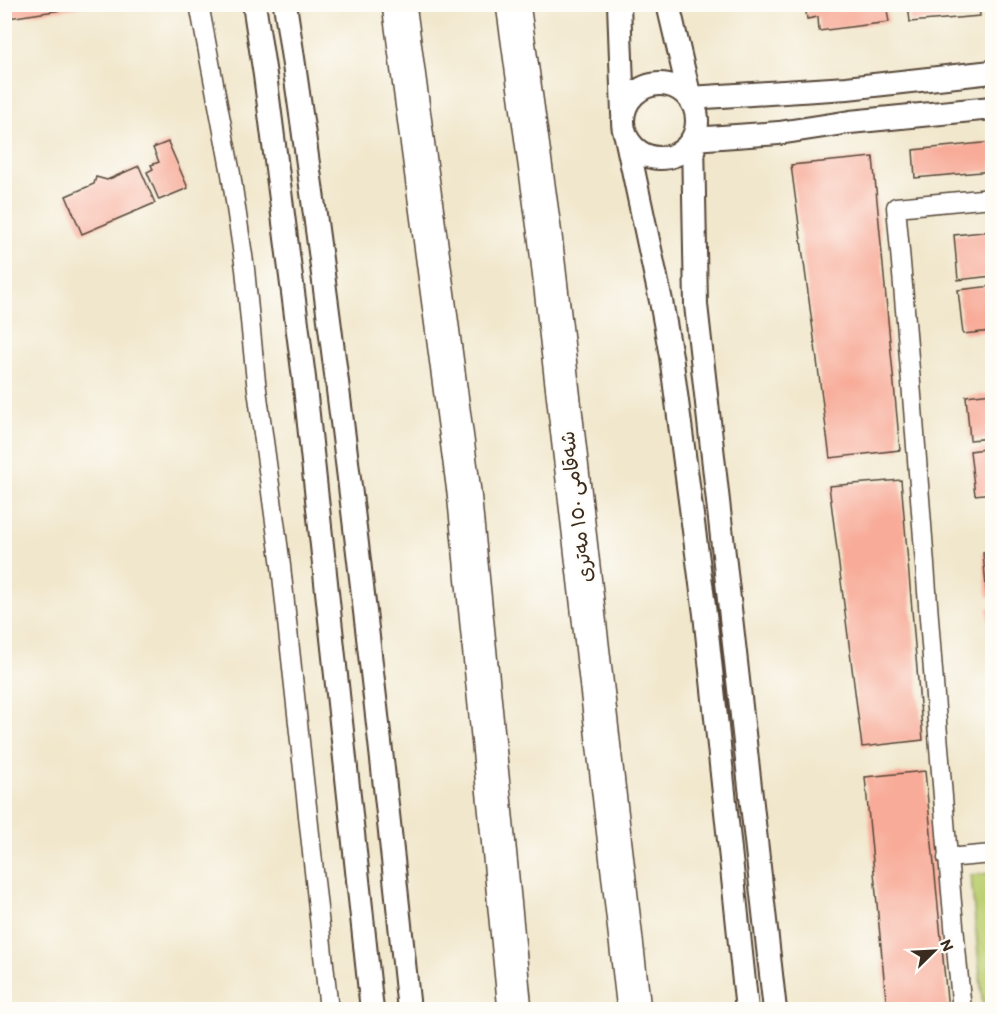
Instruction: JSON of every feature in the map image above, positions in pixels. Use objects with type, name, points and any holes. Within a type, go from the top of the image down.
[{"type":"highway","points":[[399,4],[464,492],[516,1010]]},
{"type":"highway","name":"شەقامی ١٥٠ مەتری","points":[[513,4],[548,259],[634,1010]]},
{"type":"street","points":[[199,4],[231,174],[245,269],[256,382],[281,566],[329,1010]]},
{"type":"street","points":[[254,4],[302,367],[372,1010]]},
{"type":"street","points":[[285,4],[348,459],[381,743],[408,1010]]},
{"type":"street","points":[[619,4],[624,123],[671,356],[705,614],[747,1010]]},
{"type":"street","points":[[668,4],[690,98]]},
{"type":"street","points":[[690,98],[847,88],[993,72]]},
{"type":"street","points":[[693,139],[687,148],[668,158],[646,156],[637,150],[624,123],[628,102],[635,92],[646,86],[658,83],[670,84],[681,89],[690,98],[696,107],[698,118],[693,139],[697,316],[775,1010]]},
{"type":"street","points":[[847,88],[845,99],[850,122]]},
{"type":"street","points":[[693,139],[779,133],[850,122],[993,108]]},
{"type":"street","points":[[962,1010],[947,858],[914,390],[896,207],[993,198]]},
{"type":"street","points":[[947,858],[993,854]]},
{"type":"green space","points":[[992,873],[992,1009],[983,1009],[971,875]]},
{"type":"building","points":[[7,4],[88,4],[88,6],[9,18]]},
{"type":"building","points":[[805,4],[886,4],[889,22],[819,31],[818,17],[807,19]]},
{"type":"building","points":[[908,4],[979,4],[980,16],[910,22]]},
{"type":"building","points":[[168,142],[188,188],[159,200],[147,172],[153,169],[151,165],[159,162],[153,148]]},
{"type":"building","points":[[992,142],[992,171],[915,178],[913,150]]},
{"type":"building","points":[[873,157],[900,450],[830,458],[791,165]]},
{"type":"building","points":[[139,166],[155,203],[82,234],[66,196],[94,184],[96,177],[107,180]]},
{"type":"building","points":[[992,231],[992,276],[958,280],[954,235]]},
{"type":"building","points":[[992,286],[992,331],[963,334],[958,290]]},
{"type":"building","points":[[992,393],[992,438],[970,440],[966,396]]},
{"type":"building","points":[[992,448],[992,493],[975,495],[970,451]]},
{"type":"building","points":[[901,480],[923,740],[862,747],[829,486]]},
{"type":"building","points":[[992,552],[992,597],[987,597],[983,553]]},
{"type":"building","points":[[992,607],[992,643],[991,643],[987,608]]},
{"type":"building","points":[[925,771],[948,1010],[887,1010],[865,777]]}]
